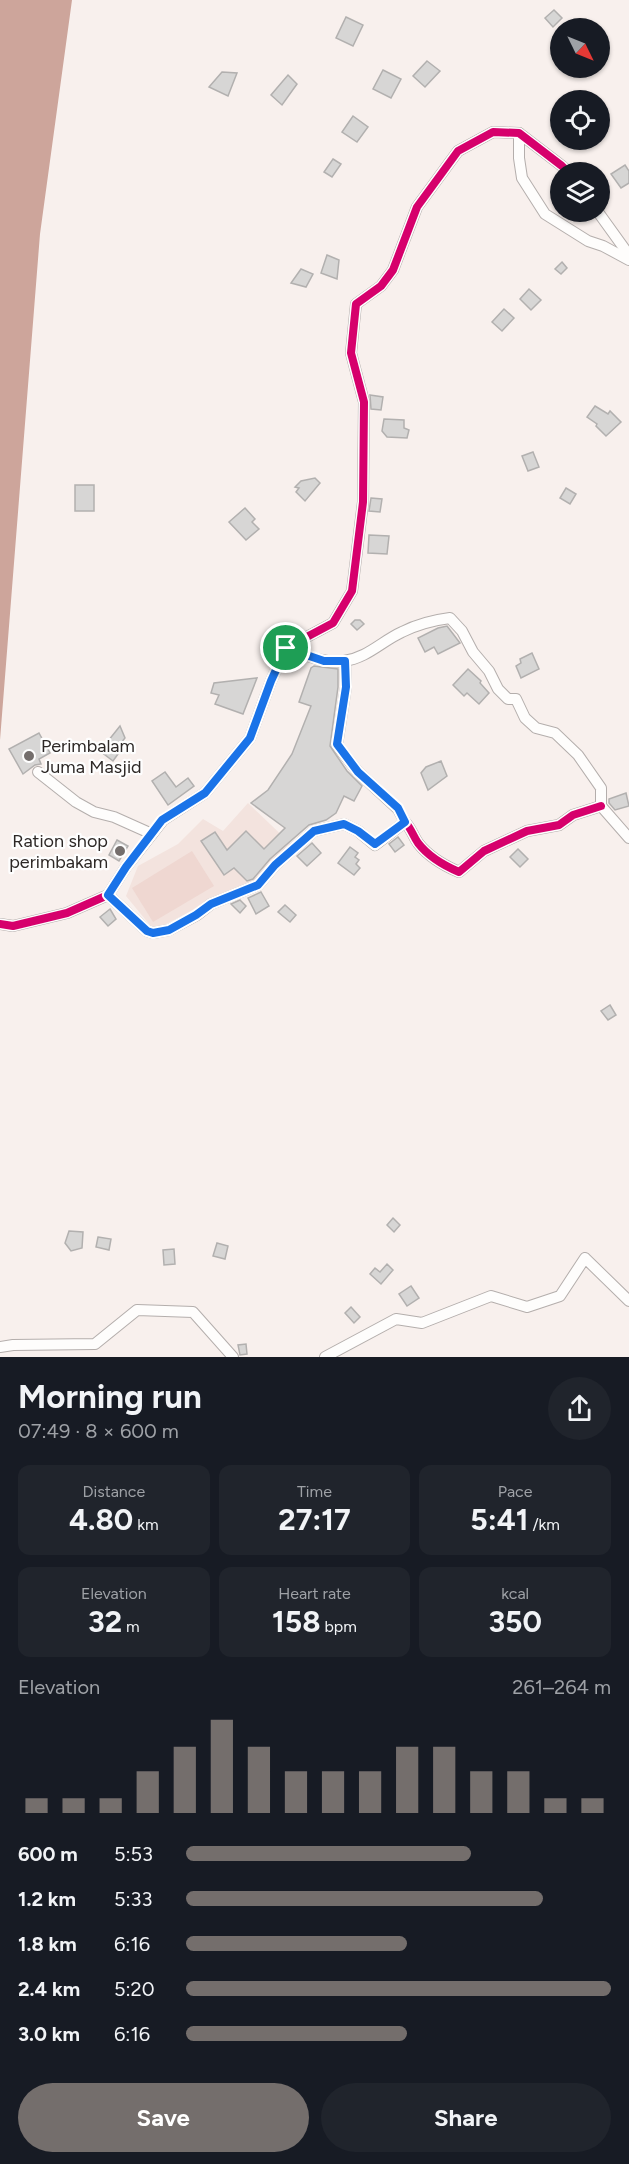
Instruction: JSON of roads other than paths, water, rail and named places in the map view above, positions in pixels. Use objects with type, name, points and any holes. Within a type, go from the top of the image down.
[{"type":"street","points":[[0,924],[13,926],[67,913],[108,895],[162,820],[205,793],[250,738],[286,648],[333,623],[352,591],[363,502],[364,402],[351,353],[356,304],[381,286],[393,270],[417,207],[458,151],[493,132],[519,133],[557,162]]},
{"type":"street","points":[[519,133],[522,178],[545,214],[588,241],[629,260]]},
{"type":"street","points":[[605,222],[629,255]]},
{"type":"street","points":[[286,648],[324,661],[345,661],[382,646],[400,633],[450,618],[462,631],[472,652],[489,671],[498,689],[508,699],[516,699],[525,718],[536,728],[555,733],[578,756],[601,788],[601,806],[629,838]]},
{"type":"street","points":[[345,661],[346,687],[337,744],[358,772],[398,808],[418,843],[449,868],[459,873],[484,851],[527,831],[559,825],[573,815],[601,806]]},
{"type":"street","points":[[38,772],[94,812],[114,817],[152,834]]},
{"type":"street","points":[[108,895],[147,931],[158,933],[169,930],[211,904],[258,885],[275,865],[314,831],[344,824],[375,844],[405,822]]},
{"type":"street","points":[[325,1357],[396,1319],[422,1323],[491,1296],[527,1307],[561,1296],[585,1258],[629,1301]]},
{"type":"street","points":[[0,1347],[95,1344],[137,1310],[174,1310],[193,1312],[233,1357]]},
{"type":"place","name":"Perimbalam Juma Masjid","points":[[29,756]]},
{"type":"place","name":"Ration shop perimbakam","points":[[120,851]]}]
